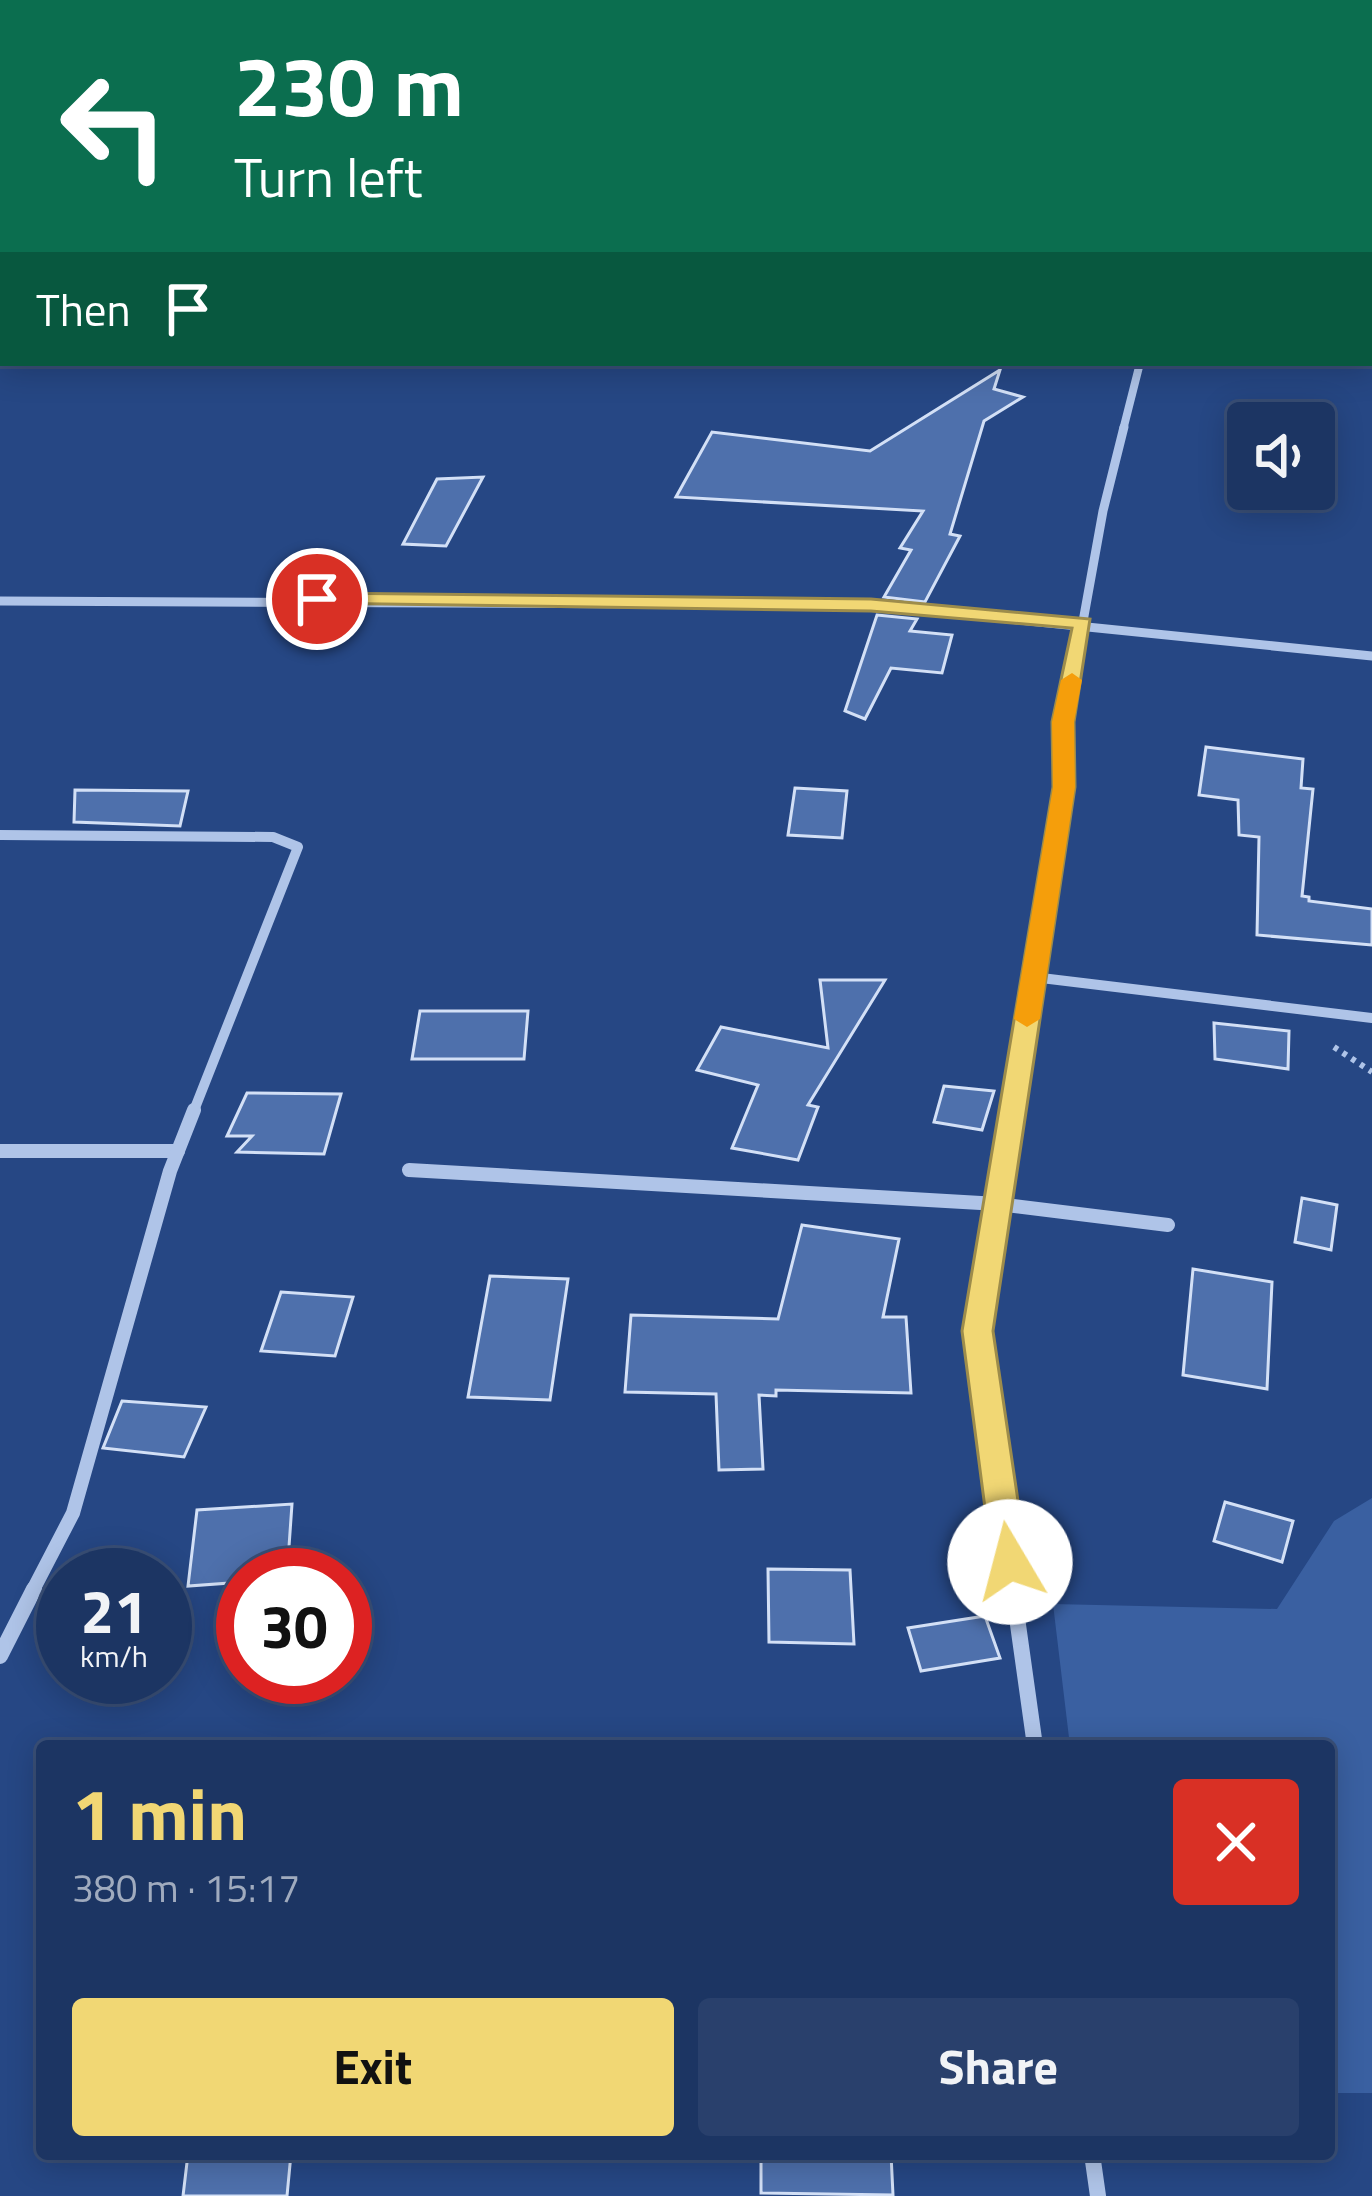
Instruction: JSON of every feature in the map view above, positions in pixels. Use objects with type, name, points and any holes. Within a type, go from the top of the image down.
[{"type":"street","points":[[1034,1740],[977,1331],[1064,787],[1063,722],[1103,511],[1139,366]]},
{"type":"street","points":[[0,601],[871,605],[1372,656]]},
{"type":"street","points":[[0,836],[273,837],[298,847],[178,1151],[74,1513],[0,1656]]},
{"type":"street","points":[[1033,977],[1372,1018]]},
{"type":"street","points":[[0,1151],[178,1151]]},
{"type":"street","points":[[409,1170],[998,1204],[1168,1225]]},
{"type":"street","points":[[1093,2160],[1098,2196]]},
{"type":"path","points":[[1334,1047],[1372,1072]]},
{"type":"shaded area","points":[[1372,1498],[1372,2093],[1335,2093],[1335,1740],[1069,1740],[1053,1604],[1277,1609],[1334,1521]]},
{"type":"building","points":[[1000,370],[994,389],[1023,397],[984,421],[950,534],[960,536],[925,602],[884,597],[911,550],[900,548],[923,511],[676,497],[712,432],[870,451]]},
{"type":"building","points":[[483,477],[446,546],[403,544],[437,479]]},
{"type":"building","points":[[877,615],[917,619],[910,631],[952,635],[942,673],[891,668],[865,719],[845,711]]},
{"type":"building","points":[[1206,747],[1303,759],[1301,788],[1313,789],[1302,896],[1309,901],[1372,909],[1372,945],[1257,935],[1259,837],[1239,835],[1238,800],[1199,795]]},
{"type":"building","points":[[795,788],[847,791],[842,838],[788,835]]},
{"type":"building","points":[[75,790],[188,791],[180,826],[74,822]]},
{"type":"building","points":[[820,980],[885,980],[808,1105],[818,1107],[798,1160],[732,1148],[758,1085],[697,1070],[721,1027],[828,1048]]},
{"type":"building","points":[[420,1011],[528,1011],[524,1059],[412,1059]]},
{"type":"building","points":[[1214,1023],[1289,1031],[1288,1069],[1215,1059]]},
{"type":"building","points":[[944,1086],[994,1091],[982,1130],[934,1122]]},
{"type":"building","points":[[247,1093],[341,1094],[324,1154],[237,1152],[252,1136],[227,1136]]},
{"type":"building","points":[[1302,1198],[1337,1205],[1331,1250],[1295,1242]]},
{"type":"building","points":[[802,1225],[899,1239],[883,1317],[906,1317],[911,1393],[776,1390],[776,1396],[759,1395],[763,1469],[719,1470],[716,1394],[625,1392],[631,1315],[778,1319]]},
{"type":"building","points":[[1193,1269],[1272,1282],[1267,1389],[1183,1375]]},
{"type":"building","points":[[490,1276],[568,1279],[550,1400],[468,1397]]},
{"type":"building","points":[[281,1292],[353,1297],[335,1356],[261,1351]]},
{"type":"building","points":[[122,1401],[206,1407],[184,1457],[103,1448]]},
{"type":"building","points":[[1225,1502],[1293,1521],[1282,1562],[1214,1541]]},
{"type":"building","points":[[292,1504],[289,1548],[216,1548],[216,1584],[192,1586],[197,1510]]},
{"type":"building","points":[[768,1569],[850,1570],[854,1644],[769,1642]]},
{"type":"building","points":[[985,1616],[1000,1658],[921,1671],[908,1628]]},
{"type":"building","points":[[187,2160],[290,2160],[287,2196],[183,2196]]},
{"type":"building","points":[[761,2160],[891,2160],[893,2195],[761,2193]]},
{"type":"slow traffic","points":[[1027,1019],[1064,787],[1063,722],[1072,680]]},
{"type":"route","points":[[317,599],[871,605],[1083,623],[1063,722],[1064,787],[977,1331],[1010,1562]]}]
